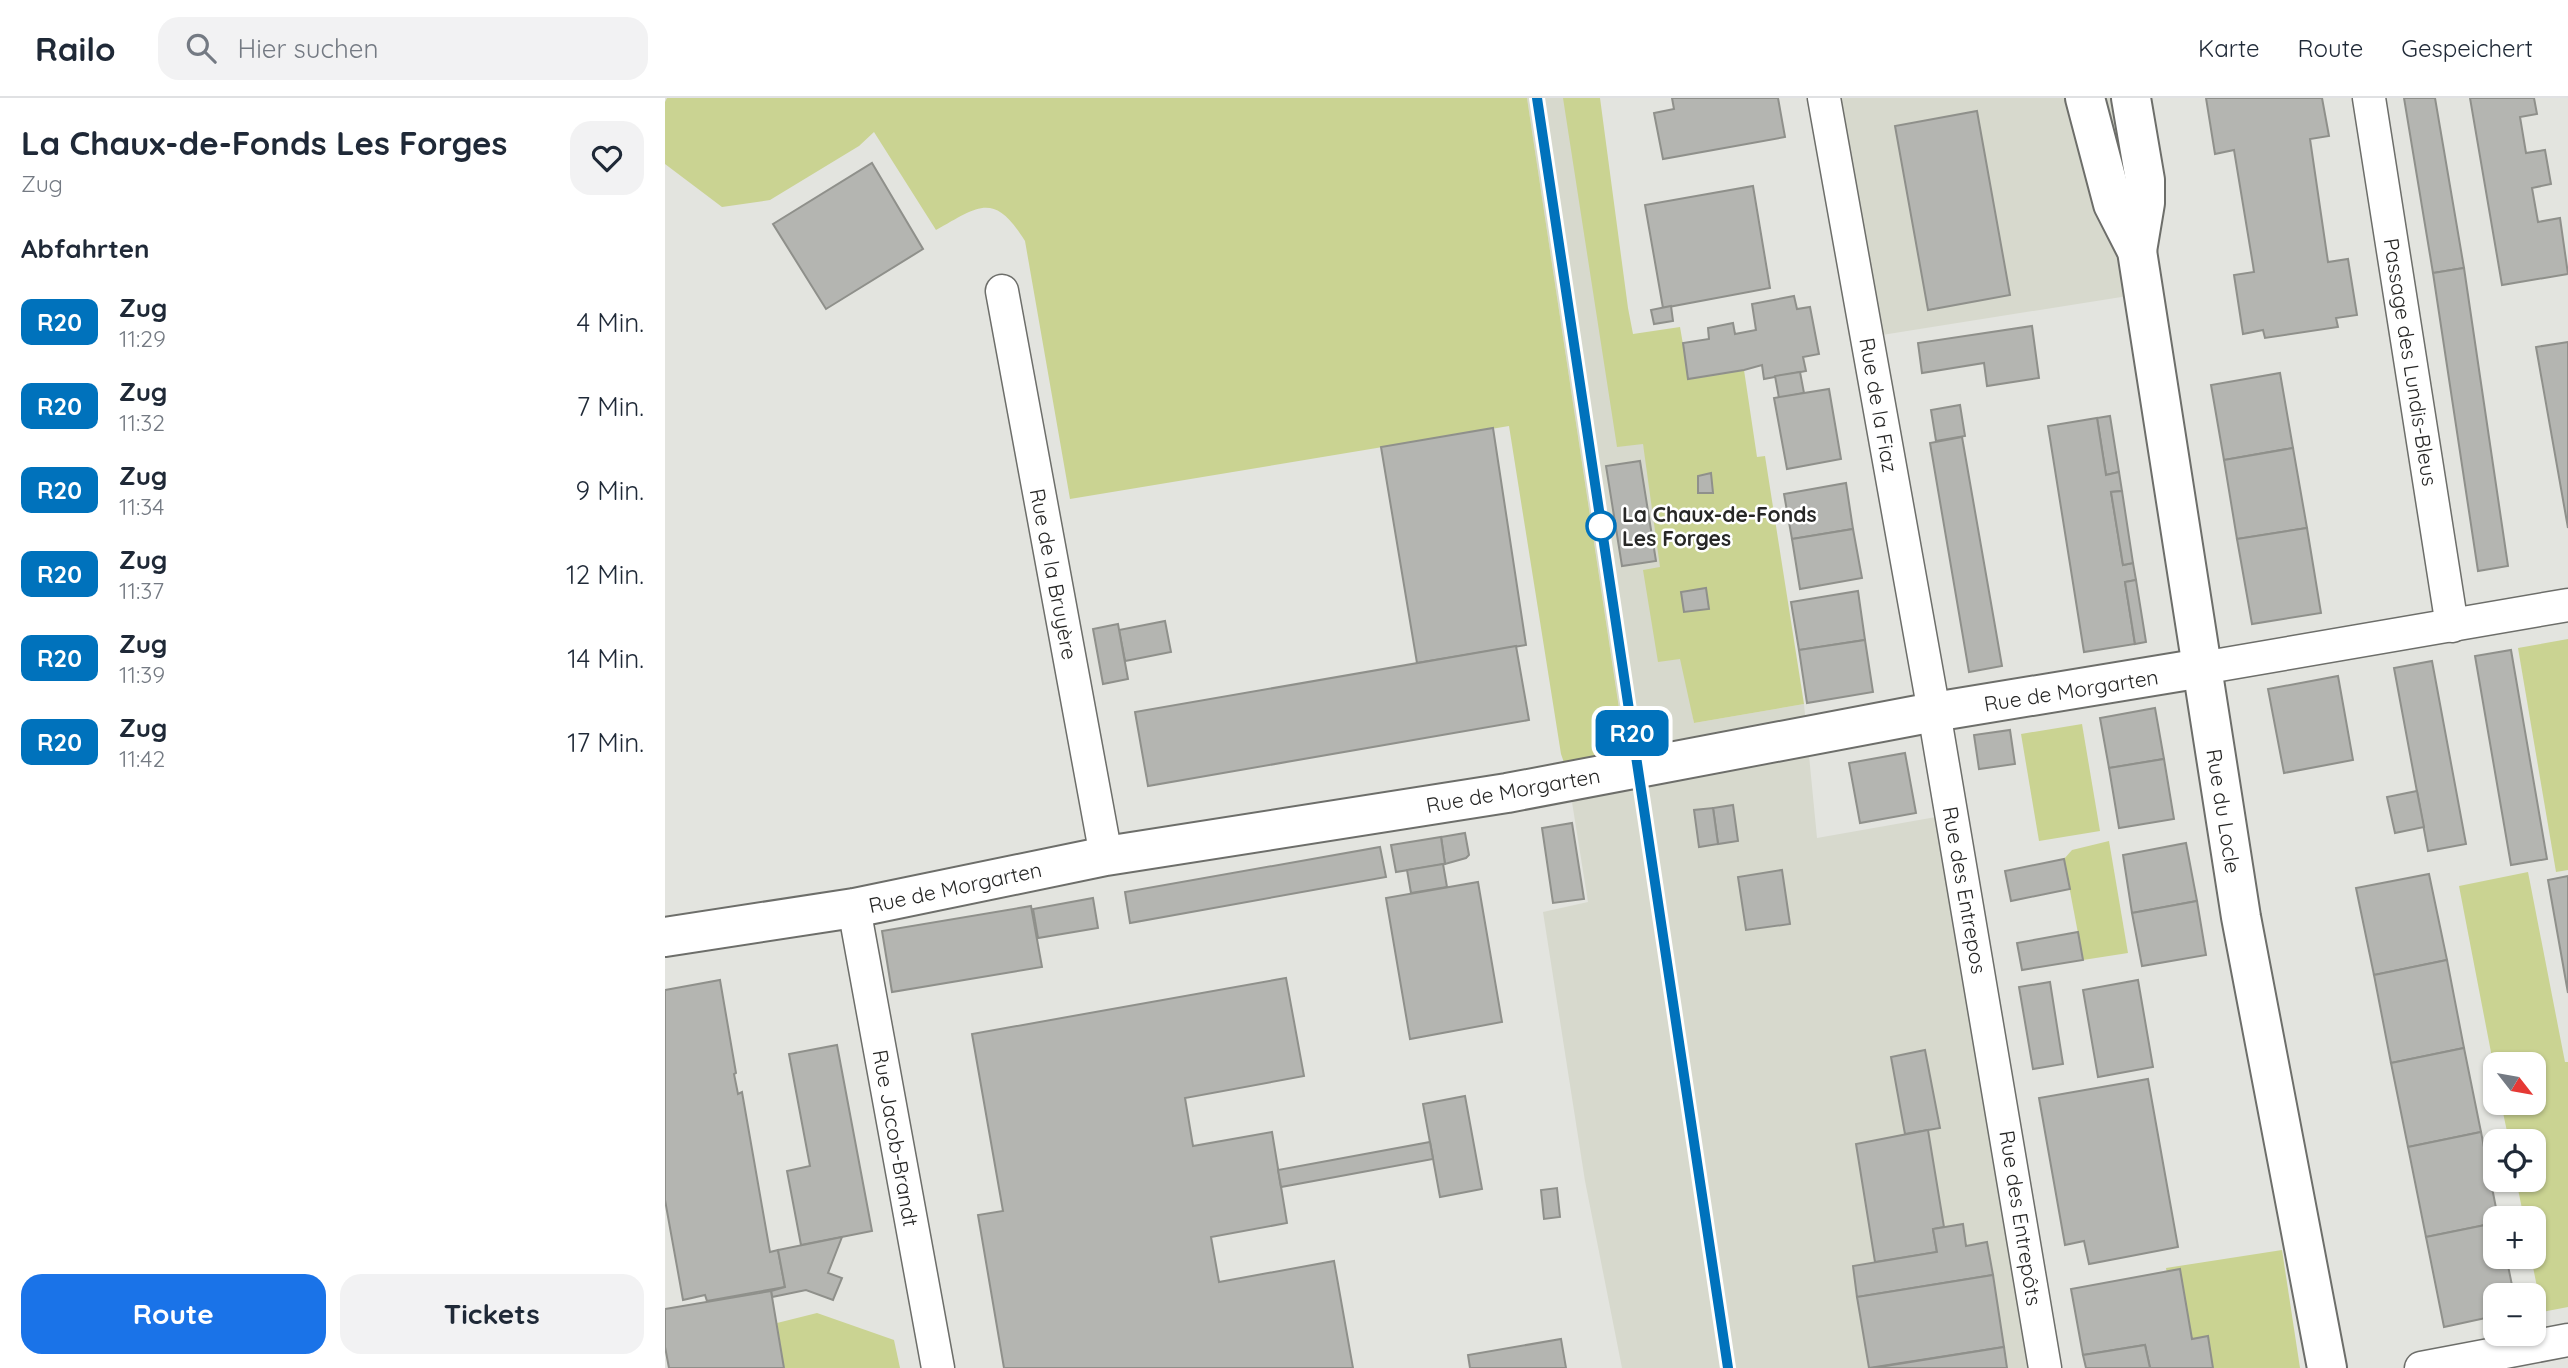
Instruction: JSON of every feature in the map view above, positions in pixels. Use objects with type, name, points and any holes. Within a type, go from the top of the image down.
[{"type":"main road","name":"Rue du Locle","points":[[2085,98],[2113,204],[2137,251],[2251,978],[2327,1368]]},
{"type":"main road","name":"Rue du Locle","points":[[2131,98],[2144,180],[2145,204],[2137,251]]},
{"type":"main road","name":"Rue de Morgarten","points":[[665,937],[854,908],[1105,856],[1507,793],[1934,712],[2202,668]]},
{"type":"street","name":"Rue de la Fiaz","points":[[1824,98],[1934,712]]},
{"type":"street","name":"Passage des Lundis-Bleus","points":[[2369,98],[2452,626]]},
{"type":"street","name":"Rue de la Bruyère","points":[[1002,292],[1105,856]]},
{"type":"street","name":"Rue de Morgarten","points":[[2202,668],[2568,605]]},
{"type":"street","name":"Rue des Entrepos","points":[[1934,712],[1996,1068]]},
{"type":"street","name":"Rue Jacob-Brandt","points":[[854,908],[938,1368]]},
{"type":"street","name":"Rue des Entrepôts","points":[[1996,1068],[2045,1368]]},
{"type":"street","points":[[2421,1368],[2568,1340]]},
{"type":"shaded area","points":[[1527,98],[1568,98],[1643,443],[1694,723],[1804,704],[1817,838],[1936,817],[2028,1368],[1622,1368],[1585,1181],[1543,912],[1588,902],[1567,771],[1627,760]]},
{"type":"shaded area","points":[[1841,98],[2122,98],[2159,291],[1882,335]]},
{"type":"green space","points":[[667,98],[1527,98],[1627,761],[1567,771],[1561,754],[1509,426],[1070,499],[1025,241],[1004,215],[995,209],[975,210],[936,230],[874,132],[859,146],[770,200],[722,207],[665,164]]},
{"type":"green space","points":[[1563,98],[1600,98],[1633,334],[1680,327],[1689,379],[1744,370],[1757,457],[1765,456],[1804,704],[1694,723],[1680,659],[1658,662],[1643,570],[1660,567],[1643,444],[1617,447]]},
{"type":"green space","points":[[2568,639],[2568,870],[2556,872],[2518,648]]},
{"type":"green space","points":[[2082,724],[2100,831],[2039,841],[2021,734]]},
{"type":"green space","points":[[2109,841],[2128,953],[2083,960],[2064,859],[2072,850]]},
{"type":"green space","points":[[2528,872],[2565,1062],[2568,1062],[2568,1307],[2546,1311],[2546,1283],[2536,1283],[2533,1269],[2546,1269],[2546,1206],[2521,1206],[2519,1192],[2546,1192],[2546,1129],[2506,1129],[2504,1115],[2546,1115],[2546,1052],[2491,1052],[2459,886]]},
{"type":"green space","points":[[2282,1250],[2300,1368],[2182,1368],[2166,1268]]},
{"type":"green space","points":[[817,1313],[894,1340],[900,1368],[784,1368],[777,1323]]},
{"type":"building","points":[[1672,98],[1778,98],[1785,137],[1663,159],[1654,113],[1674,109]]},
{"type":"building","points":[[2206,98],[2322,98],[2329,136],[2310,139],[2328,262],[2348,259],[2357,315],[2336,318],[2338,327],[2265,338],[2263,330],[2243,334],[2234,275],[2254,272],[2253,265],[2234,150],[2215,154]]},
{"type":"building","points":[[2404,98],[2435,98],[2464,268],[2433,273]]},
{"type":"building","points":[[2470,98],[2534,98],[2537,114],[2520,117],[2526,153],[2545,150],[2551,184],[2532,188],[2538,222],[2560,218],[2568,274],[2502,285]]},
{"type":"building","points":[[1977,111],[2010,295],[1928,310],[1895,126]]},
{"type":"building","points":[[872,163],[923,249],[826,309],[773,224]]},
{"type":"building","points":[[1753,186],[1770,288],[1663,308],[1645,205]]},
{"type":"building","points":[[2464,268],[2508,566],[2478,571],[2433,273]]},
{"type":"building","points":[[1794,296],[1797,309],[1810,307],[1819,354],[1803,357],[1806,371],[1764,379],[1762,365],[1688,379],[1683,343],[1709,339],[1708,328],[1733,323],[1735,334],[1756,330],[1752,304]]},
{"type":"building","points":[[1671,306],[1673,321],[1654,324],[1651,310]]},
{"type":"building","points":[[2032,326],[2039,378],[1987,386],[1984,363],[1922,373],[1918,343]]},
{"type":"building","points":[[2568,342],[2568,528],[2536,347]]},
{"type":"building","points":[[1800,372],[1804,393],[1779,398],[1775,376]]},
{"type":"building","points":[[2280,373],[2293,448],[2224,460],[2211,385]]},
{"type":"building","points":[[1829,389],[1841,459],[1787,469],[1774,398]]},
{"type":"building","points":[[1960,405],[1965,436],[1936,441],[1931,410]]},
{"type":"building","points":[[2110,416],[2119,472],[2106,475],[2097,418]]},
{"type":"building","points":[[2097,418],[2106,475],[2119,472],[2122,491],[2111,492],[2123,565],[2133,563],[2136,580],[2125,582],[2135,644],[2084,652],[2048,426]]},
{"type":"building","points":[[1493,428],[1526,645],[1417,663],[1381,447]]},
{"type":"building","points":[[1962,437],[2002,666],[1969,672],[1930,443]]},
{"type":"building","points":[[2293,448],[2307,528],[2237,539],[2224,460]]},
{"type":"building","points":[[1640,461],[1656,561],[1622,566],[1606,466]]},
{"type":"building","points":[[1711,473],[1713,493],[1698,493],[1698,476]]},
{"type":"building","points":[[1846,483],[1853,529],[1792,539],[1784,494]]},
{"type":"building","points":[[2122,491],[2133,563],[2123,565],[2111,492]]},
{"type":"building","points":[[2307,528],[2321,613],[2252,624],[2237,539]]},
{"type":"building","points":[[1853,529],[1862,578],[1800,589],[1792,539]]},
{"type":"building","points":[[2136,580],[2146,642],[2135,644],[2125,582]]},
{"type":"building","points":[[1706,588],[1709,609],[1684,612],[1681,592]]},
{"type":"building","points":[[1858,591],[1865,640],[1799,650],[1791,602]]},
{"type":"building","points":[[1165,621],[1171,652],[1125,661],[1119,630]]},
{"type":"building","points":[[1118,624],[1128,679],[1103,684],[1093,629]]},
{"type":"building","points":[[1865,640],[1873,692],[1807,703],[1799,650]]},
{"type":"building","points":[[1516,646],[1529,720],[1148,786],[1135,712]]},
{"type":"building","points":[[2511,650],[2547,859],[2511,865],[2475,656]]},
{"type":"building","points":[[2432,661],[2466,844],[2428,851],[2394,668]]},
{"type":"building","points":[[2338,676],[2353,760],[2284,773],[2268,689]]},
{"type":"building","points":[[2155,708],[2164,759],[2109,768],[2100,718]]},
{"type":"building","points":[[2010,730],[2015,764],[1979,769],[1974,735]]},
{"type":"building","points":[[1905,753],[1916,813],[1860,823],[1849,763]]},
{"type":"building","points":[[2164,759],[2174,819],[2119,828],[2109,768]]},
{"type":"building","points":[[2417,791],[2424,827],[2395,833],[2387,797]]},
{"type":"building","points":[[1733,805],[1738,841],[1718,844],[1713,808]]},
{"type":"building","points":[[1713,808],[1718,844],[1699,847],[1694,810]]},
{"type":"building","points":[[1572,823],[1584,899],[1553,903],[1542,828]]},
{"type":"building","points":[[1465,833],[1469,855],[1445,864],[1441,837]]},
{"type":"building","points":[[1441,837],[1445,864],[1396,872],[1391,845]]},
{"type":"building","points":[[2186,843],[2197,901],[2132,913],[2123,855]]},
{"type":"building","points":[[1380,847],[1386,877],[1130,923],[1125,892]]},
{"type":"building","points":[[2064,859],[2070,889],[2011,901],[2005,871]]},
{"type":"building","points":[[1443,864],[1447,887],[1411,893],[1407,870]]},
{"type":"building","points":[[1782,870],[1790,924],[1746,930],[1738,877]]},
{"type":"building","points":[[2429,874],[2447,960],[2374,975],[2356,888]]},
{"type":"building","points":[[2568,876],[2568,993],[2548,880]]},
{"type":"building","points":[[1478,882],[1502,1022],[1410,1039],[1386,898]]},
{"type":"building","points":[[1093,898],[1098,928],[1038,938],[1033,909]]},
{"type":"building","points":[[2197,901],[2206,955],[2142,966],[2132,913]]},
{"type":"building","points":[[1031,906],[1042,967],[892,992],[882,931]]},
{"type":"building","points":[[2078,932],[2083,960],[2022,970],[2017,943]]},
{"type":"building","points":[[2447,960],[2464,1048],[2391,1063],[2374,975]]},
{"type":"building","points":[[1286,978],[1304,1076],[1185,1098],[1193,1146],[1272,1132],[1287,1223],[1211,1237],[1219,1282],[1334,1261],[1353,1368],[1004,1368],[978,1215],[1003,1211],[972,1034]]},
{"type":"building","points":[[720,980],[736,1073],[734,1074],[738,1094],[742,1092],[770,1252],[778,1250],[785,1287],[707,1301],[705,1295],[683,1300],[665,1200],[665,990]]},
{"type":"building","points":[[2138,980],[2153,1067],[2098,1077],[2083,990]]},
{"type":"building","points":[[2050,982],[2063,1064],[2033,1069],[2019,987]]},
{"type":"building","points":[[837,1045],[872,1231],[801,1245],[787,1171],[810,1166],[789,1054]]},
{"type":"building","points":[[2464,1048],[2481,1132],[2408,1147],[2391,1063]]},
{"type":"building","points":[[1925,1050],[1940,1128],[1905,1134],[1891,1057]]},
{"type":"building","points":[[2148,1079],[2178,1247],[2089,1264],[2084,1241],[2065,1245],[2039,1098]]},
{"type":"building","points":[[1465,1096],[1482,1189],[1440,1197],[1423,1104]]},
{"type":"building","points":[[1928,1130],[1944,1227],[1933,1229],[1937,1252],[1875,1262],[1856,1144]]},
{"type":"building","points":[[2481,1132],[2483,1192],[2493,1192],[2496,1206],[2483,1206],[2483,1225],[2426,1237],[2408,1147]]},
{"type":"building","points":[[1430,1142],[1433,1159],[1281,1187],[1278,1170]]},
{"type":"building","points":[[1557,1188],[1560,1217],[1544,1219],[1541,1190]]},
{"type":"building","points":[[1963,1224],[1966,1246],[1987,1242],[1993,1275],[1857,1297],[1853,1266],[1937,1252],[1933,1229]]},
{"type":"building","points":[[2483,1225],[2483,1269],[2509,1269],[2512,1283],[2483,1283],[2483,1319],[2444,1327],[2426,1237]]},
{"type":"building","points":[[842,1237],[828,1273],[842,1278],[833,1300],[806,1290],[772,1297],[771,1291],[785,1287],[778,1250]]},
{"type":"building","points":[[2180,1269],[2192,1339],[2208,1336],[2213,1368],[2150,1368],[2145,1345],[2083,1355],[2071,1289]]},
{"type":"building","points":[[1993,1275],[2004,1347],[1869,1368],[1857,1297]]},
{"type":"building","points":[[771,1291],[784,1368],[669,1368],[665,1347],[665,1309]]},
{"type":"building","points":[[1561,1339],[1566,1368],[1470,1368],[1468,1355]]},
{"type":"building","points":[[2145,1345],[2150,1368],[2086,1368],[2083,1355]]},
{"type":"building","points":[[2004,1347],[2007,1368],[1873,1368]]},
{"type":"railway","points":[[1537,98],[1728,1368]]},
{"type":"train","name":"R20","points":[[1537,98],[1728,1368]]},
{"type":"place","name":"La Chaux-de-Fonds Les Forges","points":[[1601,526]]}]
